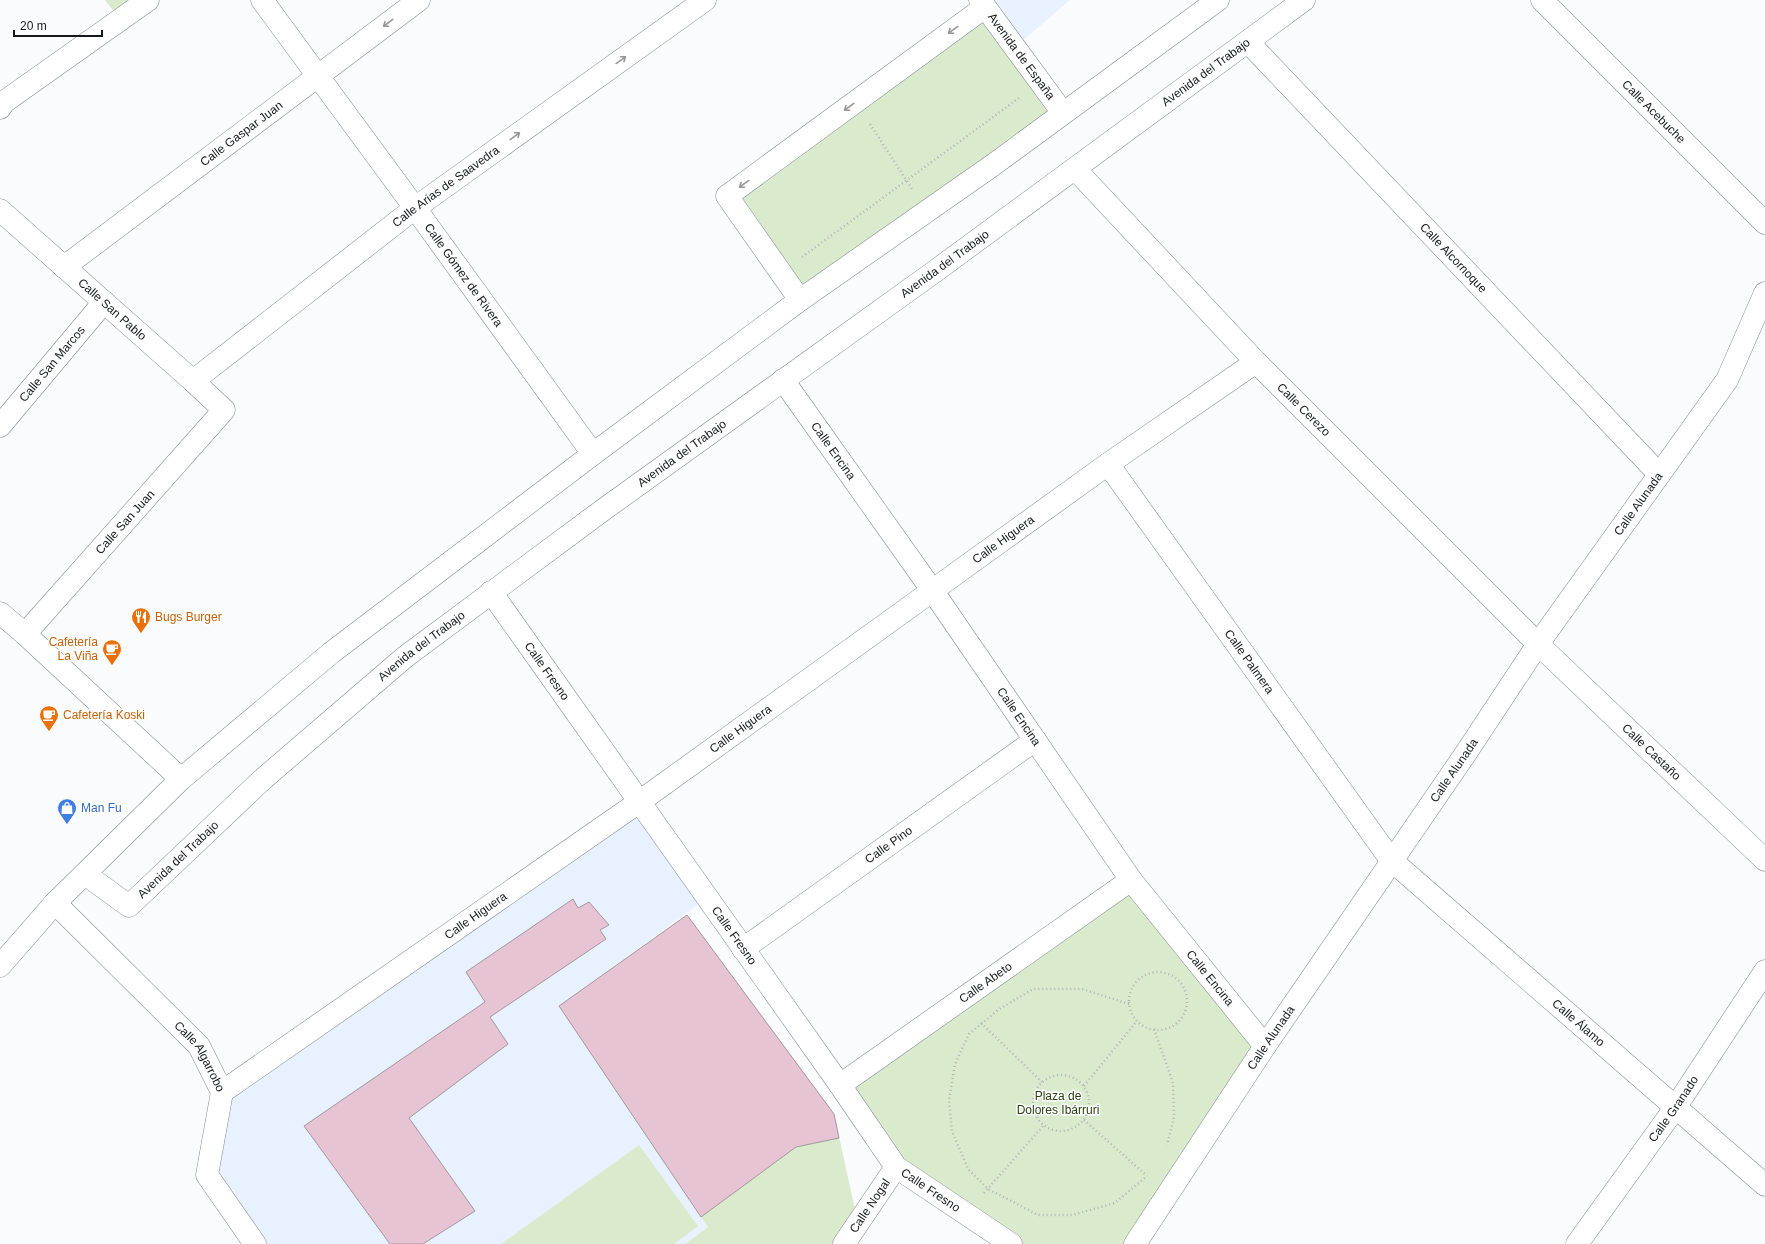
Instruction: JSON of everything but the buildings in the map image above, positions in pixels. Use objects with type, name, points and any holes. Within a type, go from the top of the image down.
[{"type":"street","points":[[0,108],[4,102],[148,0]]},
{"type":"street","name":"Calle Gómez de Rivera","points":[[262,0],[593,454]]},
{"type":"street","name":"Calle Gaspar Juan","points":[[64,267],[419,0]]},
{"type":"street","name":"Calle Arias de Saavedra","points":[[193,381],[415,208],[705,0]]},
{"type":"street","points":[[0,966],[55,903],[181,780],[331,653],[593,454],[800,300],[927,211],[1218,0]]},
{"type":"street","name":"Avenida del Trabajo","points":[[85,874],[129,906],[264,779],[405,656],[491,592],[1075,169],[1304,0]]},
{"type":"street","name":"Calle Acebuche","points":[[1542,0],[1765,223]]},
{"type":"street","points":[[800,300],[727,196],[856,102],[982,4]]},
{"type":"street","name":"Avenida de España","points":[[982,4],[1063,113]]},
{"type":"street","name":"Calle Alcornoque","points":[[1248,42],[1659,474]]},
{"type":"street","name":"Calle Cerezo","points":[[1075,169],[1256,362],[1538,644]]},
{"type":"street","name":"Calle San Pablo","points":[[0,210],[224,410]]},
{"type":"street","name":"Calle Alunada","points":[[1143,1241],[1167,1194],[1391,860],[1466,752],[1538,644],[1727,380],[1765,293]]},
{"type":"street","name":"Calle San Marcos","points":[[0,426],[104,302]]},
{"type":"street","name":"Calle Higuera","points":[[222,1092],[639,802],[1108,464],[1256,362]]},
{"type":"street","name":"Calle Encina","points":[[783,380],[932,590],[1131,880],[1266,1046]]},
{"type":"street","name":"Calle San Juan","points":[[26,634],[224,410]]},
{"type":"street","name":"Calle Palmera","points":[[1108,464],[1391,860]]},
{"type":"street","name":"Calle Fresno","points":[[491,592],[840,1085],[896,1167],[1011,1244]]},
{"type":"street","points":[[0,613],[26,634],[181,780]]},
{"type":"street","name":"Calle Castaño","points":[[1538,644],[1765,860]]},
{"type":"street","name":"Calle Pino","points":[[743,949],[1034,740]]},
{"type":"street","name":"Calle Álamo","points":[[1391,860],[1765,1185]]},
{"type":"street","name":"Calle Abeto","points":[[840,1085],[1131,880]]},
{"type":"street","name":"Calle Algarrobo","points":[[55,903],[199,1046],[222,1092],[207,1175],[255,1244]]},
{"type":"street","name":"Calle Granado","points":[[1576,1244],[1675,1108],[1765,971]]},
{"type":"street","name":"Calle Nogal","points":[[844,1244],[896,1167]]},
{"type":"path","points":[[780,272],[1040,82]]},
{"type":"path","points":[[856,102],[927,211]]},
{"type":"path","points":[[1156,972],[1165,973],[1181,983],[1185,992],[1185,1011],[1180,1019],[1173,1025],[1164,1029],[1145,1027],[1137,1021],[1131,1013],[1129,1004],[1133,986],[1139,979],[1147,974],[1156,972]]},
{"type":"path","points":[[1129,1004],[1082,989],[1033,989],[998,1010],[969,1034],[955,1064],[949,1100],[952,1131],[968,1169],[988,1189],[1038,1215],[1072,1215],[1115,1203],[1147,1176],[1151,1170]]},
{"type":"path","points":[[959,1001],[1042,1082]]},
{"type":"path","points":[[1084,1086],[1137,1021]]},
{"type":"path","points":[[1154,1029],[1173,1083],[1174,1117],[1166,1147]]},
{"type":"path","points":[[1060,1075],[1069,1076],[1084,1086],[1090,1103],[1084,1120],[1078,1127],[1070,1131],[1051,1131],[1043,1126],[1036,1118],[1033,1109],[1033,1099],[1036,1090],[1042,1082],[1050,1077],[1060,1075]]},
{"type":"path","points":[[1084,1120],[1167,1194]]},
{"type":"path","points":[[966,1214],[1043,1126]]},
{"type":"shaded area","points":[[993,0],[1070,0],[1022,41]]},
{"type":"shaded area","points":[[639,802],[707,898],[559,1006],[708,1227],[685,1244],[255,1244],[207,1175],[222,1092]]},
{"type":"green space","points":[[105,0],[148,0],[120,20]]},
{"type":"green space","points":[[985,7],[1063,113],[800,300],[727,196]]},
{"type":"green space","name":"Plaza de Dolores Ibárruri","points":[[1131,880],[1265,1046],[1135,1244],[1011,1244],[896,1167],[840,1085]]},
{"type":"green space","points":[[687,915],[834,1114],[858,1223],[844,1244],[685,1244],[708,1227],[559,1006]]},
{"type":"green space","points":[[639,1145],[698,1226],[674,1244],[501,1244]]},
{"type":"place","name":"Bugs Burger","points":[[141,634]]},
{"type":"place","name":"Cafetería La Viña","points":[[112,666]]},
{"type":"place","name":"Cafetería Koski","points":[[49,732]]},
{"type":"place","name":"Man Fu","points":[[67,825]]}]
